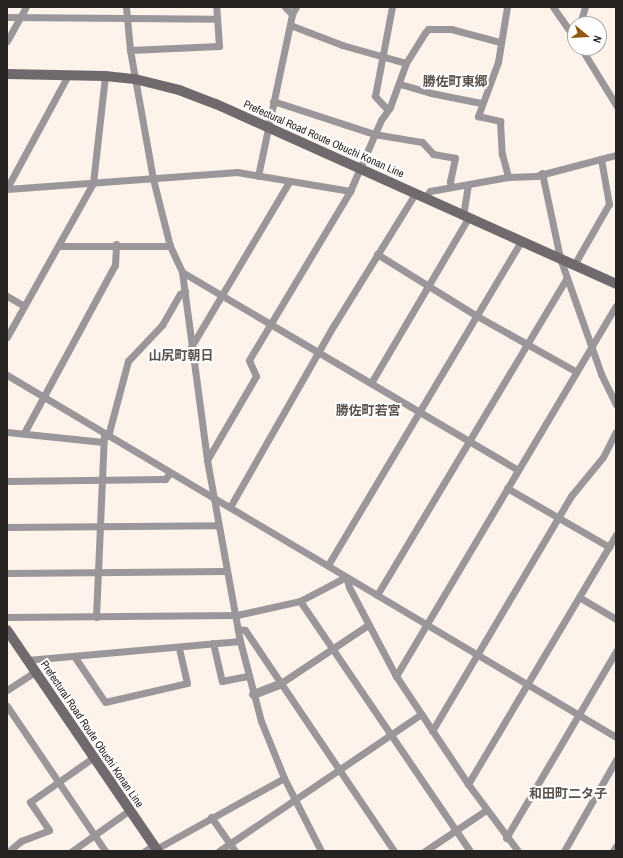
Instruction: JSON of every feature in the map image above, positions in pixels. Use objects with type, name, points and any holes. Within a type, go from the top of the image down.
[{"type":"main road","name":"Prefectural Road Route Obuchi Konan Line","points":[[7,74],[105,76],[135,80],[179,90],[360,169],[616,284]]},
{"type":"main road","name":"Prefectural Road Route Obuchi Konan Line","points":[[7,630],[156,848]]},
{"type":"street","points":[[7,41],[26,7]]},
{"type":"street","points":[[126,7],[126,20],[130,50],[153,179],[170,246],[182,272],[207,460],[215,500],[218,525],[237,615],[240,641],[248,676],[261,721],[284,778],[321,851]]},
{"type":"street","points":[[130,50],[219,46],[216,7]]},
{"type":"street","points":[[285,7],[292,14]]},
{"type":"street","points":[[258,176],[292,14],[296,7]]},
{"type":"street","points":[[387,109],[375,96],[384,55],[384,40],[392,7]]},
{"type":"street","points":[[507,7],[491,84],[478,116],[500,121],[502,154],[508,177]]},
{"type":"street","points":[[553,7],[567,27]]},
{"type":"street","points":[[7,17],[126,20],[217,19]]},
{"type":"street","points":[[290,25],[342,45],[384,55],[406,63]]},
{"type":"street","points":[[207,460],[256,376],[249,360],[350,191],[374,134],[400,84],[406,63],[428,29],[451,29],[500,42]]},
{"type":"street","points":[[586,56],[615,102]]},
{"type":"street","points":[[7,188],[68,75]]},
{"type":"street","points":[[7,337],[93,183],[105,76]]},
{"type":"street","points":[[400,84],[431,93],[482,104]]},
{"type":"street","points":[[273,101],[374,134],[412,138],[422,142],[433,154],[455,158],[450,181],[451,188]]},
{"type":"street","points":[[424,198],[430,191],[508,177],[536,176],[542,173],[616,155]]},
{"type":"street","points":[[574,265],[609,204],[601,159]]},
{"type":"street","points":[[7,188],[237,172],[289,182],[350,191]]},
{"type":"street","points":[[542,173],[560,258],[608,393],[616,405]]},
{"type":"street","points":[[191,348],[289,182]]},
{"type":"street","points":[[371,382],[428,286],[466,217],[468,185]]},
{"type":"street","points":[[230,507],[377,254],[415,194]]},
{"type":"street","points":[[328,565],[477,316],[520,241]]},
{"type":"street","points":[[58,246],[116,244],[170,246]]},
{"type":"street","points":[[24,433],[115,264],[116,244]]},
{"type":"street","points":[[377,254],[477,316],[575,371]]},
{"type":"street","points":[[182,272],[518,470]]},
{"type":"street","points":[[377,595],[567,277]]},
{"type":"street","points":[[96,616],[104,442],[128,361],[162,326],[180,294],[184,291]]},
{"type":"street","points":[[7,296],[24,306]]},
{"type":"street","points":[[396,676],[575,371],[616,306]]},
{"type":"street","points":[[7,375],[616,737]]},
{"type":"street","points":[[7,432],[104,442]]},
{"type":"street","points":[[432,731],[571,496],[603,457],[616,432]]},
{"type":"street","points":[[7,481],[165,479],[170,473]]},
{"type":"street","points":[[507,488],[609,547]]},
{"type":"street","points":[[7,527],[218,525]]},
{"type":"street","points":[[468,784],[616,535]]},
{"type":"street","points":[[7,573],[227,571]]},
{"type":"street","points":[[7,617],[237,615],[300,601],[346,577]]},
{"type":"street","points":[[346,577],[368,625],[396,676],[486,810],[506,838],[518,851]]},
{"type":"street","points":[[579,597],[616,619]]},
{"type":"street","points":[[300,601],[470,851]]},
{"type":"street","points":[[254,694],[281,683],[368,625]]},
{"type":"street","points":[[238,629],[245,630],[394,851]]},
{"type":"street","points":[[27,660],[240,641]]},
{"type":"street","points":[[213,643],[222,681],[248,676]]},
{"type":"street","points":[[74,656],[105,702],[187,683],[179,647]]},
{"type":"street","points":[[506,838],[616,651]]},
{"type":"street","points":[[7,690],[35,672]]},
{"type":"street","points":[[7,706],[105,851]]},
{"type":"street","points":[[219,851],[421,714]]},
{"type":"street","points":[[10,851],[21,841],[49,830],[30,802],[94,757]]},
{"type":"street","points":[[564,851],[616,760]]},
{"type":"street","points":[[145,851],[156,848],[284,778]]},
{"type":"street","points":[[72,851],[130,810]]},
{"type":"street","points":[[425,851],[486,810]]},
{"type":"street","points":[[211,817],[235,851]]},
{"type":"street","points":[[613,851],[616,846]]},
{"type":"district","name":"勝佐町東郷","points":[[455,82]]},
{"type":"district","name":"山尻町朝日","points":[[181,356]]},
{"type":"district","name":"勝佐町若宮","points":[[368,411]]},
{"type":"district","name":"和田町二タ子","points":[[568,794]]}]
